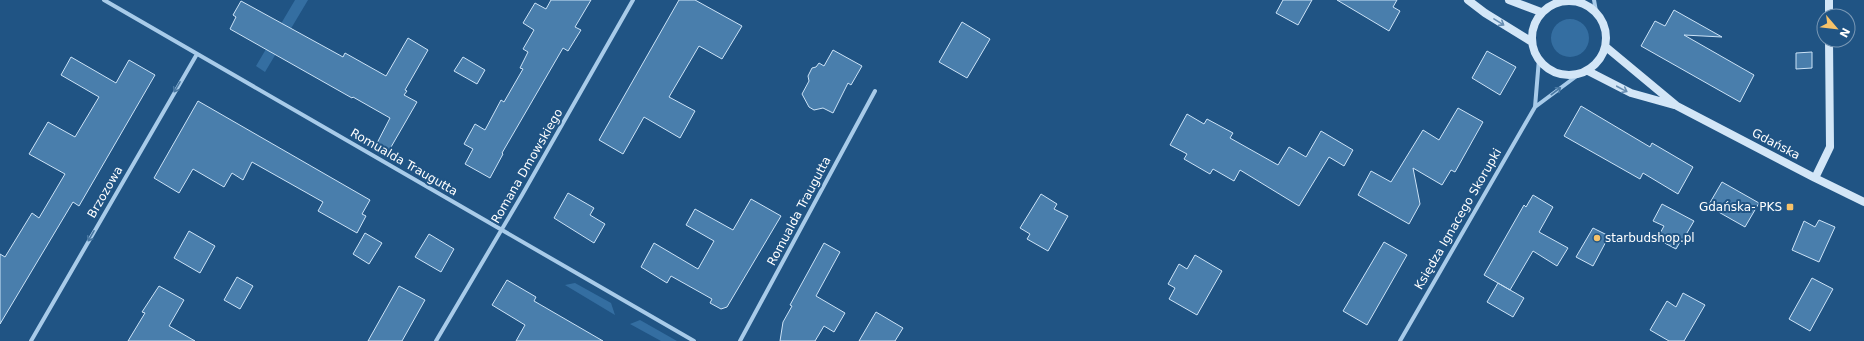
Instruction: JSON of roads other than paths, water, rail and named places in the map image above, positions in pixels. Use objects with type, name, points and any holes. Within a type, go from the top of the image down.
[{"type":"main road","points":[[1468,0],[1485,13],[1532,42]]},
{"type":"main road","points":[[1509,0],[1541,12]]},
{"type":"main road","points":[[1566,0],[1577,1],[1596,11],[1603,22],[1607,34],[1606,47],[1599,61],[1588,70],[1578,74],[1566,75],[1556,73],[1546,67],[1539,60],[1532,42],[1533,26],[1541,12],[1556,1],[1566,0]]},
{"type":"main road","name":"Gdańska","points":[[1606,47],[1677,106]]},
{"type":"main road","points":[[1815,178],[1830,146],[1829,48]]},
{"type":"main road","name":"Gdańska","points":[[1588,70],[1631,93],[1677,106],[1864,202]]},
{"type":"street","name":"Romualda Traugutta","points":[[104,0],[694,341]]},
{"type":"street","name":"Romana Dmowskiego","points":[[436,341],[633,0]]},
{"type":"street","points":[[1594,0],[1596,11]]},
{"type":"street","name":"Brzozowa","points":[[31,341],[197,54]]},
{"type":"street","name":"Księdza Ignacego Skorupki","points":[[1535,107],[1539,60]]},
{"type":"street","name":"Księdza Ignacego Skorupki","points":[[1400,341],[1535,107],[1578,74]]},
{"type":"street","name":"Romualda Traugutta","points":[[740,341],[875,91]]},
{"type":"place","name":"Gdańska- PKS","points":[[1790,207]]},
{"type":"place","name":"starbudshop.pl","points":[[1597,238]]}]
